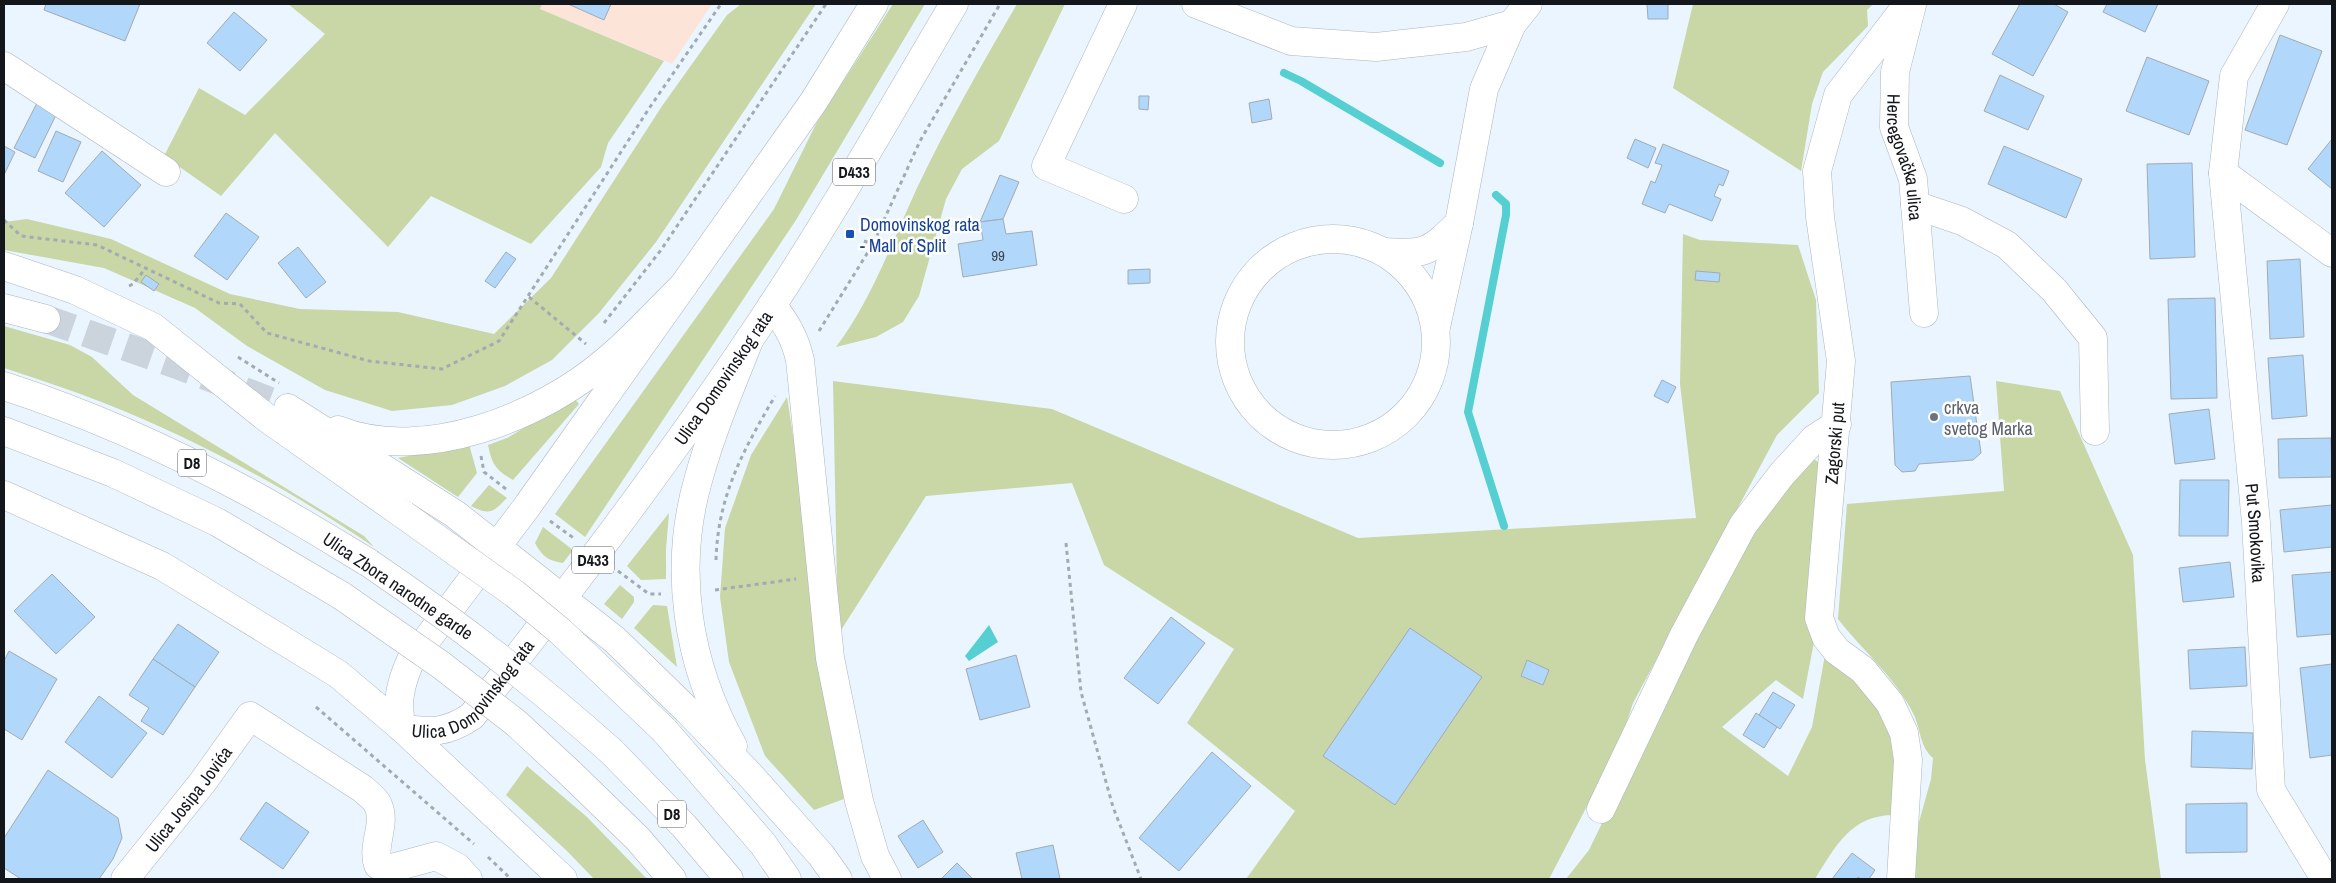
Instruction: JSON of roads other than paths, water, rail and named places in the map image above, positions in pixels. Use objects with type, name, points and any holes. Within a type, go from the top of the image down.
[{"type":"main road","name":"Ulica Domovinskog rata","points":[[874,4],[814,101],[497,547],[410,662],[402,681],[398,700],[402,728],[423,732],[441,731],[458,726],[472,716],[597,556],[772,305],[815,238],[954,4]]},
{"type":"main road","points":[[1123,4],[1046,166],[1124,199]]},
{"type":"main road","points":[[1196,4],[1292,41],[1376,47],[1466,37],[1520,14]]},
{"type":"main road","name":"Zagorski put","points":[[1901,879],[1908,760],[1904,733],[1890,704],[1863,670],[1837,651],[1826,637],[1819,618],[1841,361],[1820,217],[1817,171],[1838,95],[1908,4]]},
{"type":"main road","name":"Hercegovačka ulica","points":[[1912,4],[1895,72],[1894,127],[1913,179],[1924,313]]},
{"type":"main road","name":"Put Smokovika","points":[[2276,4],[2234,76],[2223,173],[2256,523],[2271,790],[2325,879]]},
{"type":"main road","points":[[1459,224],[1437,245],[1414,254],[1384,252],[1352,240],[1317,239],[1284,250],[1256,272],[1237,301],[1229,334],[1232,369],[1247,401],[1271,426],[1301,442],[1335,446],[1370,440],[1399,422],[1422,395],[1434,363],[1435,328],[1459,224],[1484,90],[1520,14]]},
{"type":"main road","points":[[4,66],[166,172]]},
{"type":"main road","points":[[2223,173],[2332,253]]},
{"type":"main road","points":[[1915,205],[1962,221],[2007,245],[2054,290],[2093,338],[2095,431]]},
{"type":"main road","points":[[1384,252],[1409,272],[1426,298],[1435,328]]},
{"type":"main road","points":[[4,266],[75,290],[153,328],[268,418],[530,606],[560,631],[664,730],[763,844],[787,879]]},
{"type":"main road","points":[[683,286],[607,360],[568,389],[525,412],[476,431],[428,439],[402,441],[374,439],[350,435],[291,403],[455,514],[615,640],[750,775],[821,855],[838,879]]},
{"type":"main road","points":[[772,305],[787,324],[796,341],[800,360],[830,658],[859,801],[875,856],[887,879]]},
{"type":"main road","points":[[4,308],[46,319]]},
{"type":"main road","points":[[750,338],[698,477],[690,514],[685,592],[691,632],[704,680],[722,725],[750,775]]},
{"type":"main road","name":"Ulica Zbora narodne garde","points":[[4,386],[37,396],[151,443],[249,492],[369,563],[484,644],[549,695],[612,752],[684,826],[729,879]]},
{"type":"main road","points":[[1601,809],[1684,635],[1743,525],[1782,474],[1814,438],[1837,424]]},
{"type":"main road","name":"D8","points":[[4,430],[113,473],[217,522],[342,596],[442,664],[516,723],[638,839],[672,879]]},
{"type":"main road","points":[[4,495],[24,502],[162,566],[338,674],[402,728],[563,879]]},
{"type":"main road","name":"Ulica Josipa Jovića","points":[[126,879],[202,783],[250,716],[363,789],[377,802],[381,819],[375,858],[378,865],[388,869],[436,856],[457,867],[468,879]]},
{"type":"water","points":[[989,625],[998,642],[969,661],[965,656]]},
{"type":"waterway","points":[[1284,73],[1301,81],[1440,163]]},
{"type":"waterway","points":[[1496,195],[1506,204],[1506,215],[1468,412],[1504,526]]},
{"type":"tunnel","points":[[46,319],[177,365],[288,408]]},
{"type":"place","name":"Domovinskog rata - Mall of Split","points":[[850,234]]},
{"type":"place","name":"crkva svetog Marka","points":[[1934,417]]}]
